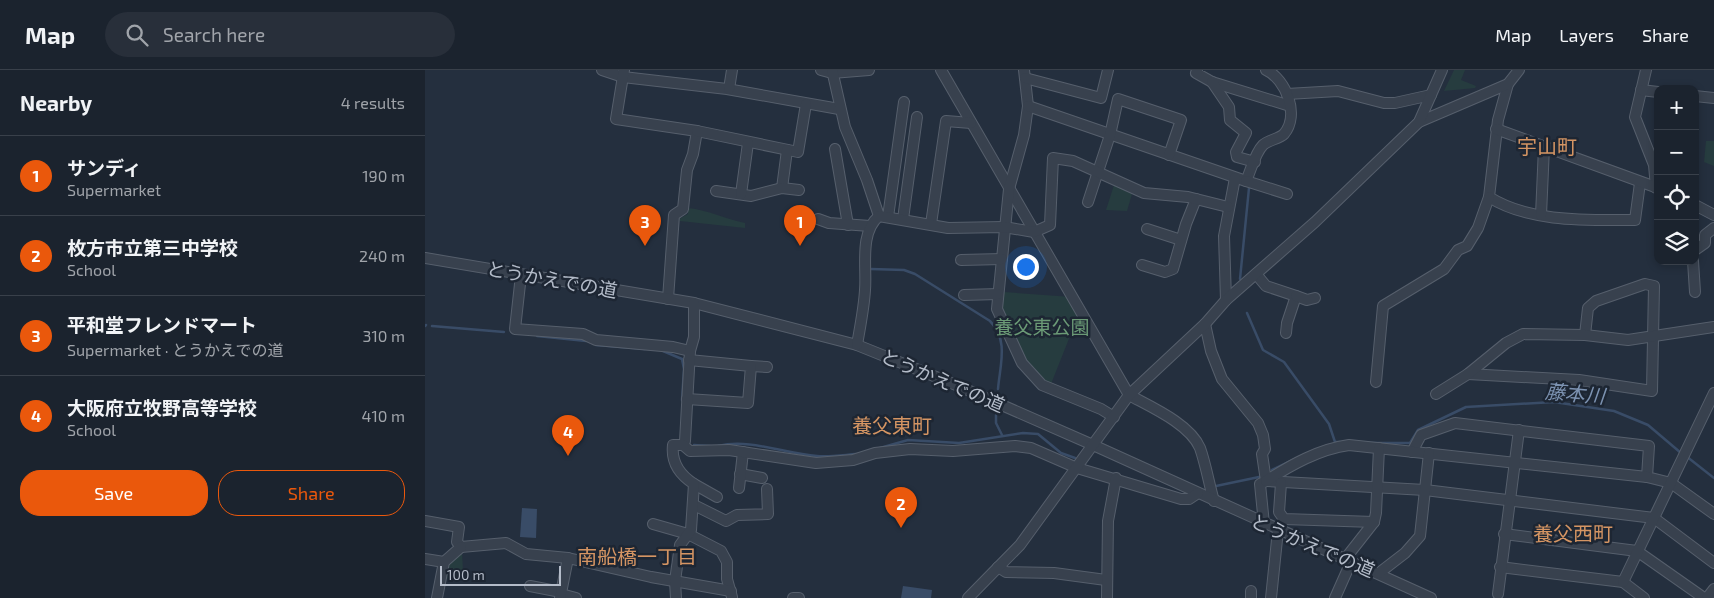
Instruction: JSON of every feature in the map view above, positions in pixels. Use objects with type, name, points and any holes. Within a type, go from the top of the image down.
[{"type":"street","points":[[602,70],[729,89],[839,109]]},
{"type":"street","points":[[729,89],[732,70]]},
{"type":"street","points":[[821,70],[832,72],[869,70]]},
{"type":"street","points":[[941,70],[1129,394],[1172,419],[1193,438],[1199,447],[1214,501]]},
{"type":"street","points":[[1108,70],[1101,98],[1025,74],[1028,106],[1025,134],[1009,189],[997,309],[1021,363],[1042,385],[1101,409],[1113,417]]},
{"type":"street","points":[[1197,70],[1195,73],[1212,82],[1290,106]]},
{"type":"street","points":[[1419,122],[1442,70]]},
{"type":"street","points":[[1376,382],[1383,306],[1444,268],[1458,250],[1467,246],[1478,228],[1489,197],[1496,129],[1508,84],[1519,70]]},
{"type":"street","points":[[1646,70],[1635,117],[1654,165],[1655,175]]},
{"type":"street","points":[[1246,181],[1263,145],[1283,135],[1289,125],[1290,100],[1275,74],[1269,71]]},
{"type":"street","points":[[832,72],[837,89],[839,109],[884,217]]},
{"type":"street","points":[[624,74],[616,119],[697,131],[797,152],[806,104]]},
{"type":"street","points":[[1212,82],[1229,107],[1230,120],[1246,133],[1236,152],[1237,157],[1255,162]]},
{"type":"street","points":[[968,598],[1020,545],[1129,394],[1205,324],[1226,300],[1419,122],[1508,84]]},
{"type":"street","points":[[1641,90],[1654,92]]},
{"type":"street","points":[[1287,94],[1338,91],[1383,103],[1395,103],[1431,95]]},
{"type":"street","points":[[1699,96],[1714,98]]},
{"type":"street","points":[[1088,202],[1110,135],[1118,99],[1181,120],[1169,156]]},
{"type":"street","points":[[884,217],[904,102]]},
{"type":"street","points":[[1028,106],[1169,156],[1287,194]]},
{"type":"street","points":[[903,219],[917,117]]},
{"type":"street","points":[[931,224],[946,121],[971,123]]},
{"type":"street","points":[[1496,129],[1654,187]]},
{"type":"street","points":[[668,299],[674,214],[683,209],[687,170],[693,154],[697,131]]},
{"type":"street","points":[[741,194],[748,143]]},
{"type":"street","points":[[1541,215],[1544,147]]},
{"type":"street","points":[[835,149],[848,225]]},
{"type":"street","points":[[782,188],[787,150]]},
{"type":"street","points":[[818,219],[848,225],[870,226],[884,217],[948,228],[1004,227],[1034,232],[1050,225],[1053,158],[1073,161],[1144,193],[1196,199],[1228,207]]},
{"type":"street","points":[[1226,300],[1224,292],[1224,236],[1235,178]]},
{"type":"street","points":[[1489,197],[1498,203],[1541,215],[1594,220],[1635,220],[1639,183]]},
{"type":"street","points":[[716,191],[751,196],[782,188],[799,190]]},
{"type":"street","points":[[1142,265],[1169,272],[1173,269],[1196,199]]},
{"type":"street","points":[[1699,207],[1714,215]]},
{"type":"street","points":[[857,345],[865,289],[864,262],[870,226]]},
{"type":"street","points":[[1699,247],[1705,243],[1705,235],[1714,228]]},
{"type":"street","points":[[1147,229],[1181,240]]},
{"type":"street","name":"とうかえでの道","points":[[425,258],[483,266],[521,275],[694,303],[857,345],[955,384],[1431,598]]},
{"type":"street","points":[[961,260],[1001,260]]},
{"type":"street","points":[[1693,265],[1696,292]]},
{"type":"street","points":[[1256,274],[1266,286],[1307,300],[1315,298]]},
{"type":"street","points":[[521,275],[515,329],[583,334],[596,340],[673,347],[689,356],[767,367]]},
{"type":"street","points":[[1468,374],[1579,380],[1653,390],[1654,286],[1645,284],[1596,301],[1588,308],[1585,335]]},
{"type":"street","points":[[964,295],[999,294]]},
{"type":"street","points":[[1286,334],[1287,323],[1296,296]]},
{"type":"street","points":[[683,445],[685,441],[689,356],[694,337],[694,303]]},
{"type":"street","points":[[1205,324],[1211,351],[1222,379],[1258,423],[1263,435],[1265,448],[1262,454],[1267,481]]},
{"type":"street","points":[[1437,394],[1468,374],[1507,343],[1523,334],[1585,335],[1628,340],[1714,327]]},
{"type":"street","points":[[687,399],[748,403],[751,366]]},
{"type":"street","points":[[1623,582],[1714,393]]},
{"type":"street","points":[[1412,452],[1421,435],[1455,423],[1649,446],[1647,477]]},
{"type":"street","points":[[1498,594],[1504,534],[1519,430]]},
{"type":"street","points":[[717,496],[685,478],[672,458],[673,445],[683,445],[690,451],[743,452],[816,463],[853,460],[875,454],[909,449],[953,451],[1015,446],[1031,448],[1077,468],[1181,498],[1189,498],[1198,493]]},
{"type":"street","points":[[1264,524],[1260,484],[1304,459],[1335,447],[1349,445],[1647,477],[1671,483],[1714,514]]},
{"type":"street","points":[[1335,598],[1348,561],[1373,522],[1379,448]]},
{"type":"street","points":[[739,488],[743,452]]},
{"type":"street","points":[[1379,573],[1405,553],[1420,536],[1429,453]]},
{"type":"street","points":[[740,474],[762,478]]},
{"type":"street","points":[[1107,598],[1108,521],[1115,478]]},
{"type":"street","points":[[1267,481],[1425,490],[1654,518],[1714,563]]},
{"type":"street","points":[[1281,483],[1279,512],[1284,519],[1373,522]]},
{"type":"street","points":[[676,598],[675,581],[680,544],[691,530],[694,484]]},
{"type":"street","points":[[694,505],[726,521],[737,515],[768,514],[767,489]]},
{"type":"street","points":[[425,521],[459,527],[457,542],[461,547]]},
{"type":"street","points":[[437,598],[445,562],[461,547],[506,543],[527,554],[568,558],[731,595],[727,580],[727,562],[721,550],[688,534],[653,524]]},
{"type":"street","points":[[1271,598],[1278,530]]},
{"type":"street","points":[[1504,534],[1637,551],[1705,598],[1714,589]]},
{"type":"street","points":[[561,595],[568,558]]},
{"type":"street","points":[[425,559],[445,562]]},
{"type":"street","points":[[998,567],[1006,572],[1054,573],[1106,580]]},
{"type":"street","points":[[1500,567],[1623,582],[1644,598]]},
{"type":"street","points":[[530,586],[576,598]]},
{"type":"street","points":[[793,598],[799,598]]},
{"type":"green space","points":[[1454,70],[1465,70],[1461,80],[1476,86],[1475,88],[1444,91]]},
{"type":"green space","points":[[1706,141],[1714,141],[1714,166],[1704,162]]},
{"type":"green space","points":[[1114,185],[1132,194],[1127,211],[1106,210]]},
{"type":"green space","points":[[688,208],[745,223],[745,228],[680,221],[679,219],[688,214]]},
{"type":"green space","name":"養父東公園","points":[[1003,292],[1072,297],[1080,311],[1051,384],[1035,373],[1021,353],[1002,309]]},
{"type":"green space","points":[[462,551],[463,572],[458,581],[445,578],[448,564]]},
{"type":"water","points":[[522,508],[537,509],[536,538],[520,537]]},
{"type":"water","points":[[903,586],[932,590],[931,598],[901,598]]},
{"type":"waterway","points":[[1240,279],[1249,188]]},
{"type":"waterway","points":[[871,269],[904,270],[915,274],[990,321],[1000,336],[1002,353],[998,389]]},
{"type":"waterway","points":[[1247,313],[1263,350],[1284,362],[1329,424],[1335,442],[1340,442]]},
{"type":"waterway","points":[[432,326],[504,332]]},
{"type":"waterway","points":[[537,336],[586,341]]},
{"type":"waterway","points":[[596,345],[645,349]]},
{"type":"waterway","points":[[663,351],[682,359],[684,369],[682,400]]},
{"type":"waterway","name":"藤本川","points":[[1370,443],[1410,443],[1418,430],[1466,407],[1554,402],[1614,411],[1648,425],[1681,453]]},
{"type":"waterway","points":[[996,415],[996,423],[1002,435]]},
{"type":"waterway","points":[[880,448],[908,440],[959,443],[1023,433],[1038,434],[1061,453],[1075,458]]},
{"type":"waterway","points":[[718,446],[730,444],[755,445],[817,456],[856,454]]},
{"type":"waterway","points":[[694,445],[710,446]]},
{"type":"waterway","points":[[1686,456],[1714,478]]},
{"type":"waterway","name":"藤本川","points":[[1272,470],[1293,460]]},
{"type":"waterway","name":"藤本川","points":[[1216,486],[1259,477]]},
{"type":"place","name":"平和堂フレンドマート","points":[[645,246]]},
{"type":"place","name":"サンディ","points":[[800,246]]},
{"type":"place","name":"大阪府立牧野高等学校","points":[[568,456]]},
{"type":"place","name":"枚方市立第三中学校","points":[[901,528]]},
{"type":"district","name":"宇山町","points":[[1547,146]]},
{"type":"district","name":"養父東町","points":[[892,425]]},
{"type":"district","name":"養父西町","points":[[1573,533]]},
{"type":"district","name":"南船橋一丁目","points":[[637,556]]}]
